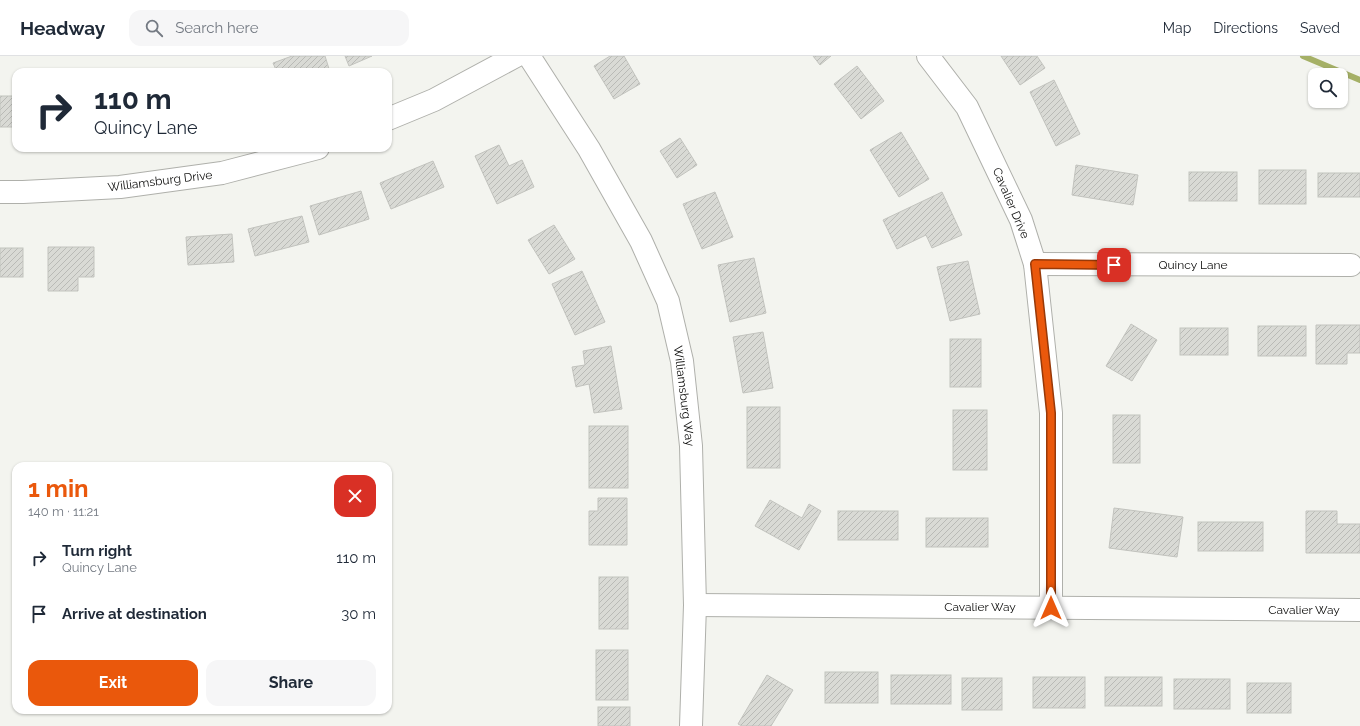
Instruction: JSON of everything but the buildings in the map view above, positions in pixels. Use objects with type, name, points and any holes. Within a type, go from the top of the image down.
[{"type":"street","points":[[392,117],[434,100],[516,56]]},
{"type":"street","name":"Williamsburg Way","points":[[529,56],[589,149],[623,208],[641,241],[668,302],[682,361],[691,446],[695,605],[691,726]]},
{"type":"street","name":"Cavalier Drive","points":[[928,56],[967,106],[1021,220],[1035,264],[1051,413],[1051,608]]},
{"type":"street","name":"Williamsburg Drive","points":[[0,192],[120,187],[222,173],[303,152]]},
{"type":"street","name":"Quincy Lane","points":[[1035,264],[1351,265]]},
{"type":"street","name":"Cavalier Way","points":[[695,605],[1360,610]]},
{"type":"waterway","points":[[1303,56],[1360,80]]},
{"type":"route","points":[[1051,608],[1051,413],[1035,264],[1114,265]]}]
